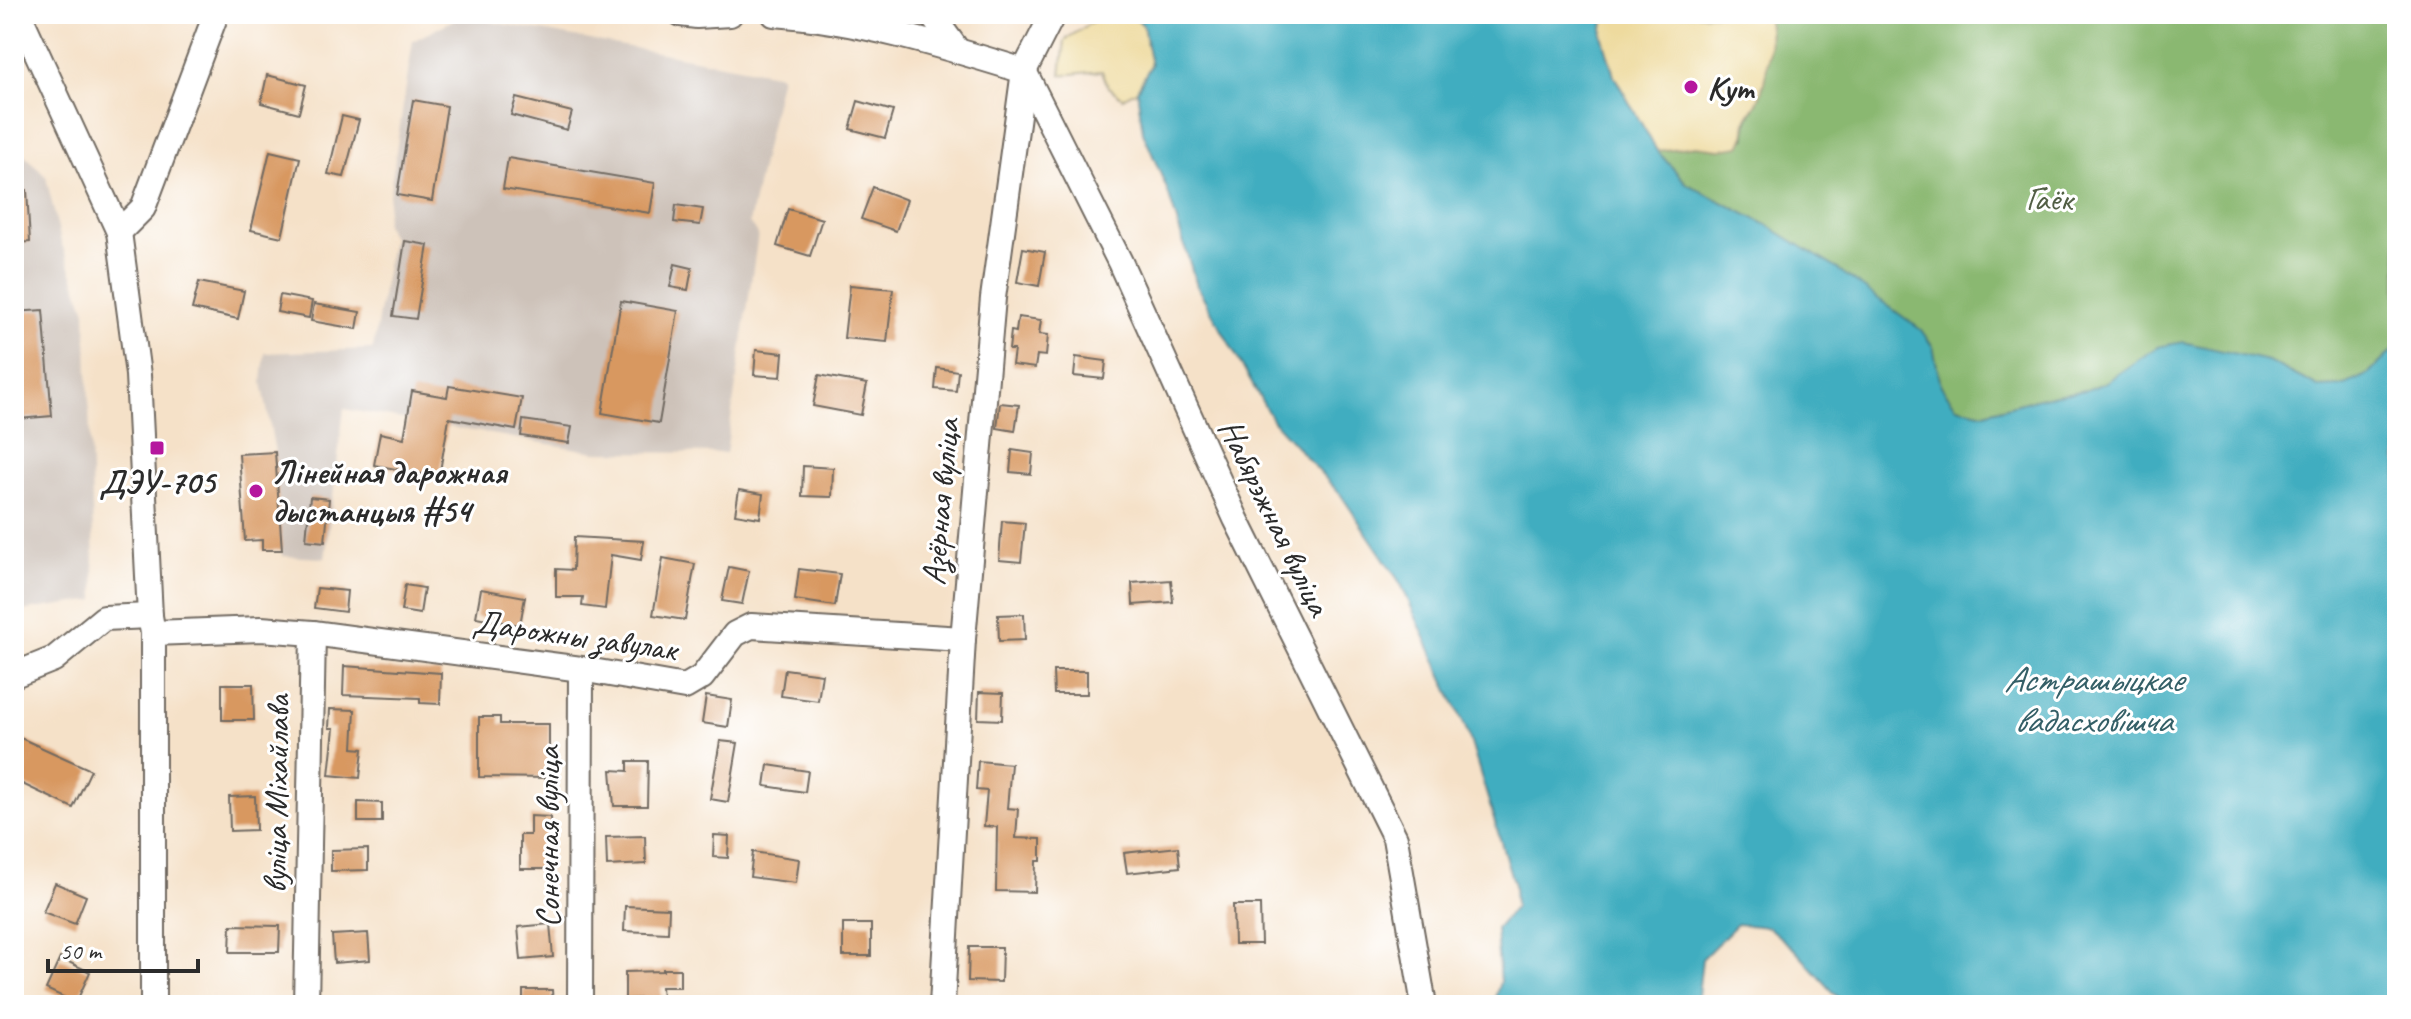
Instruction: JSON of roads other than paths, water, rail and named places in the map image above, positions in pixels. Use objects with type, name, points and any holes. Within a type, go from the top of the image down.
[{"type":"street","points":[[19,14],[119,232],[138,375],[152,624],[153,1005]]},
{"type":"street","points":[[119,232],[143,208],[216,14]]},
{"type":"street","points":[[681,14],[730,14]]},
{"type":"street","points":[[774,14],[825,16],[1024,71]]},
{"type":"street","points":[[931,14],[958,51]]},
{"type":"street","name":"Азёрная вуліца","points":[[942,1005],[963,639],[993,298],[1024,71],[1053,14]]},
{"type":"street","name":"Набярэжная вуліца","points":[[1024,71],[1120,262],[1236,519],[1395,838],[1424,1005]]},
{"type":"street","name":"Дарожны завулак","points":[[14,675],[54,659],[104,618],[152,624],[313,633],[581,669],[685,687],[702,677],[735,634],[751,626],[963,639]]},
{"type":"street","name":"вуліца Міхайлава","points":[[306,1005],[313,633]]},
{"type":"street","name":"Сонечная вуліца","points":[[580,1005],[581,669]]},
{"type":"water","name":"Астрашыцкае вадасховішча","points":[[1131,14],[1605,14],[1602,35],[1614,76],[1657,151],[1687,184],[1767,225],[1839,270],[1921,330],[1933,347],[1941,386],[1957,407],[1985,413],[2039,398],[2087,390],[2106,382],[2157,347],[2183,342],[2268,361],[2318,387],[2343,386],[2369,374],[2397,346],[2397,1005],[1840,1005],[1837,996],[1795,950],[1768,927],[1737,924],[1702,959],[1697,1005],[1493,1005],[1500,982],[1496,929],[1515,907],[1514,885],[1468,733],[1401,584],[1341,495],[1273,421],[1197,286],[1167,189],[1143,132],[1137,90],[1151,65],[1143,25]]},
{"type":"place","name":"Кут","points":[[1691,87]]},
{"type":"place","name":"ДЭУ-705","points":[[157,448]]},
{"type":"place","name":"Лінейная дарожная дыстанцыя #54","points":[[256,491]]},
{"type":"park label","name":"Гаёк","points":[[2049,198]]}]
